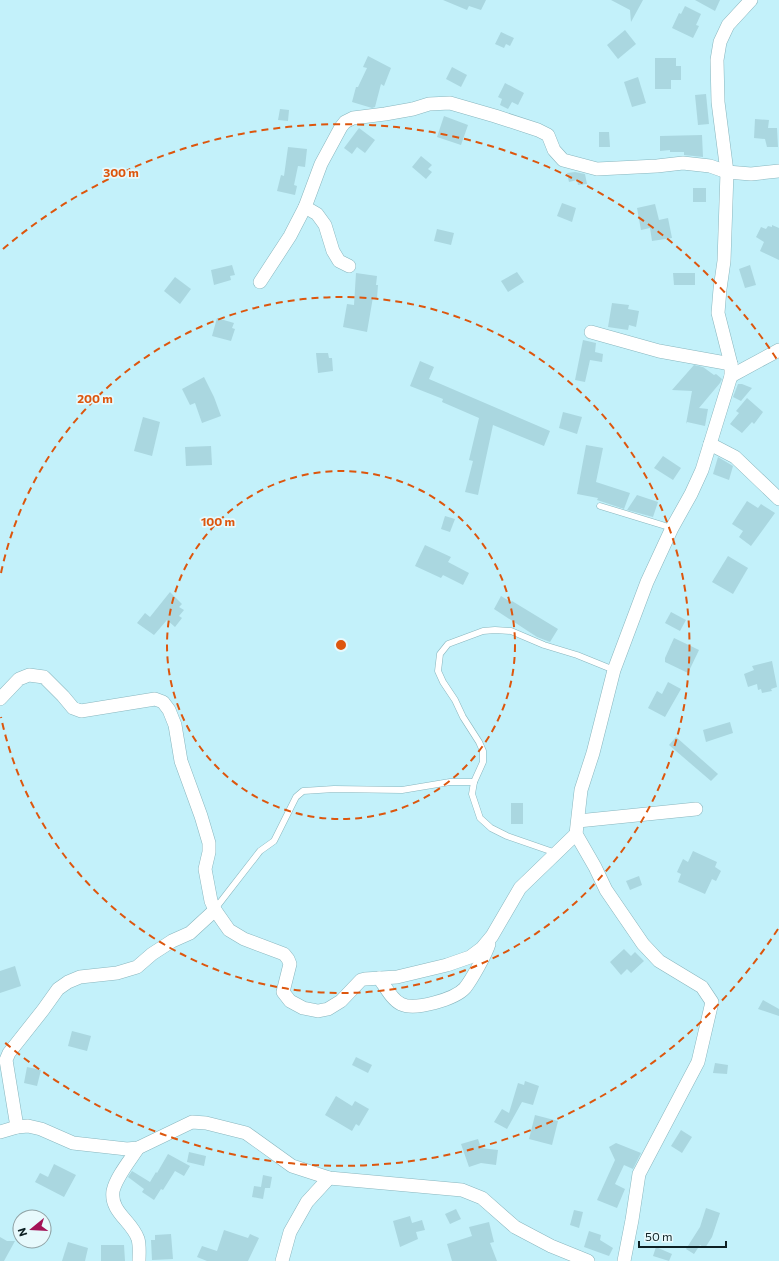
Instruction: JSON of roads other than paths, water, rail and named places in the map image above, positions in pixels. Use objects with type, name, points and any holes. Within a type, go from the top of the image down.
[{"type":"street","points":[[624,1261],[639,1174],[698,1062],[712,1002],[702,987],[660,961],[643,944],[606,890],[577,828],[581,790],[593,753],[614,670],[647,582],[672,528],[691,494],[702,470],[731,370],[718,313],[724,261],[727,172],[718,102],[717,60],[720,42],[728,25],[751,0]]},
{"type":"street","points":[[260,282],[290,236],[305,207],[321,164],[341,127],[353,118],[392,113],[429,104],[450,103],[538,130],[548,135],[554,150],[563,160],[597,169],[683,163],[710,166],[727,172],[751,174],[779,171]]},
{"type":"street","points":[[305,207],[317,214],[321,219],[325,225],[333,251],[339,261],[349,266]]},
{"type":"street","points":[[591,332],[731,370],[779,350]]},
{"type":"street","points":[[710,444],[735,457],[779,499]]},
{"type":"street","points":[[0,699],[18,679],[29,675],[44,677],[73,708],[81,711],[155,699],[163,702],[169,710],[175,725],[181,761],[209,843],[209,852],[205,869],[211,901],[215,910],[228,930],[244,939],[284,954],[290,964],[283,992],[290,1001],[303,1008],[318,1011],[328,1009],[341,1001],[361,980],[398,977],[447,965],[470,957],[482,948],[492,936],[520,888],[556,853],[577,828],[696,810]]},
{"type":"street","points":[[17,1127],[6,1060],[9,1053],[44,1010],[58,989],[68,982],[80,977],[117,973],[137,967],[152,954],[172,941],[190,933],[215,910]]},
{"type":"street","points":[[379,978],[397,1001],[402,1005],[423,1005],[451,997],[464,988],[487,952],[492,936]]},
{"type":"street","points":[[0,1132],[17,1127],[28,1126],[41,1129],[73,1143],[127,1149],[138,1148],[192,1122],[206,1123],[246,1133],[292,1166],[329,1178],[462,1190],[482,1198],[515,1227],[551,1246],[588,1261]]},
{"type":"street","points":[[138,1148],[118,1178],[113,1189],[113,1198],[115,1207],[138,1239],[139,1261]]},
{"type":"street","points":[[282,1261],[290,1232],[306,1202],[329,1178]]},
{"type":"lane","points":[[600,506],[672,528]]},
{"type":"lane","points":[[556,853],[507,836],[491,828],[480,818],[472,794],[474,782],[483,762],[482,750],[479,742],[463,717],[438,671],[440,654],[448,644],[483,631],[511,631],[544,645],[577,655],[614,670]]},
{"type":"lane","points":[[215,910],[260,851],[274,841],[296,798],[303,791],[334,789],[402,790],[450,782],[474,782]]}]
